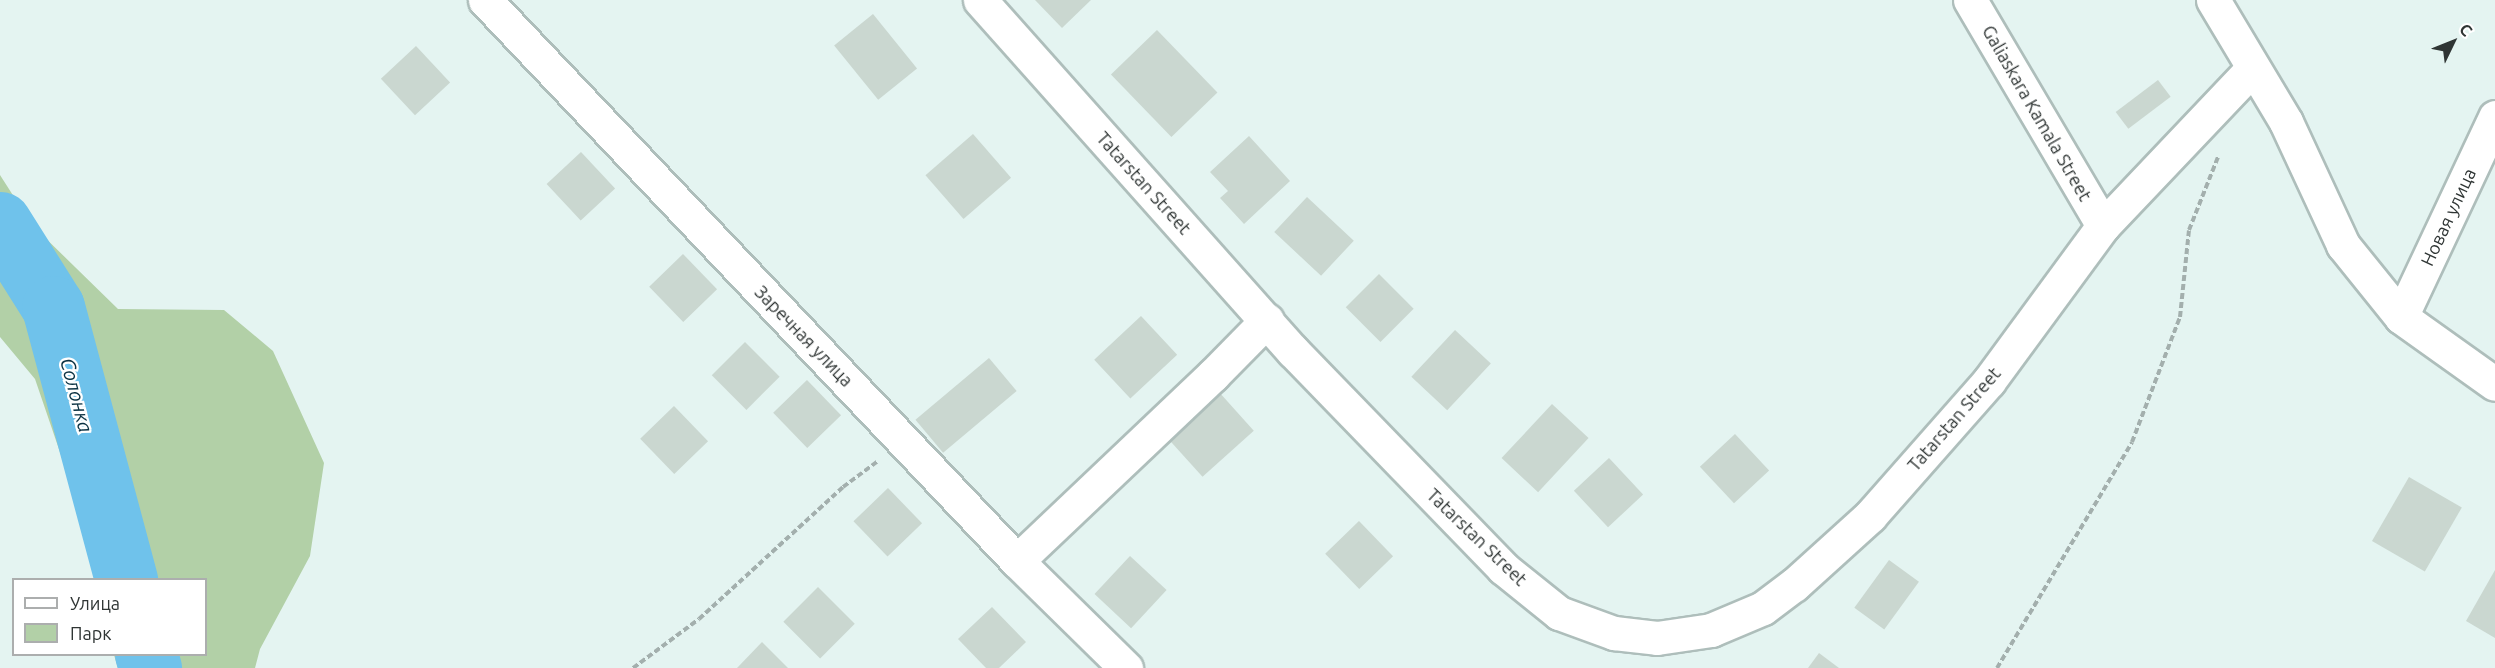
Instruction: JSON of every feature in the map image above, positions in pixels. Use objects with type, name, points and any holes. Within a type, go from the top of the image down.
[{"type":"street","name":"Заречная улица","points":[[485,0],[1017,561],[1126,668]]},
{"type":"street","name":"Tatarstan Street","points":[[980,0],[1267,320],[1513,576],[1559,613],[1614,633],[1657,638],[1711,630],[1763,608],[1794,585],[1870,516],[1989,381],[2103,226],[2253,68]]},
{"type":"street","name":"Galiaskara Kamala Street","points":[[1970,0],[2103,226]]},
{"type":"street","points":[[2213,0],[2286,122],[2343,245],[2401,317],[2495,384]]},
{"type":"street","name":"Новая улица","points":[[2401,317],[2495,117]]},
{"type":"street","points":[[1017,561],[1213,375],[1267,320]]},
{"type":"path","points":[[1997,668],[2133,442],[2180,317],[2189,230],[2219,155]]},
{"type":"path","points":[[633,668],[699,619],[843,487],[904,442]]},
{"type":"green space","points":[[0,175],[32,225],[118,309],[224,310],[273,351],[324,463],[310,556],[260,649],[255,668],[118,668],[114,656],[207,656],[207,578],[96,578],[77,502],[35,379],[0,337]]},
{"type":"building","points":[[1035,0],[1091,0],[1062,28]]},
{"type":"building","points":[[873,14],[917,68],[878,100],[834,45]]},
{"type":"building","points":[[1157,30],[1217,93],[1171,137],[1111,74]]},
{"type":"building","points":[[416,46],[450,83],[415,115],[381,79]]},
{"type":"building","points":[[2158,80],[2171,97],[2128,129],[2116,112]]},
{"type":"building","points":[[973,134],[1011,178],[964,219],[925,175]]},
{"type":"building","points":[[1249,136],[1290,181],[1244,224],[1220,198],[1228,191],[1210,172]]},
{"type":"building","points":[[581,152],[615,189],[581,221],[547,184]]},
{"type":"building","points":[[1307,197],[1354,241],[1321,276],[1274,232]]},
{"type":"building","points":[[683,254],[717,289],[683,322],[649,287]]},
{"type":"building","points":[[1379,274],[1414,309],[1380,342],[1346,307]]},
{"type":"building","points":[[1141,316],[1177,355],[1130,398],[1094,360]]},
{"type":"building","points":[[1455,330],[1491,363],[1447,410],[1411,377]]},
{"type":"building","points":[[745,342],[780,377],[746,410],[712,375]]},
{"type":"building","points":[[989,358],[1017,391],[943,453],[915,420]]},
{"type":"building","points":[[807,380],[841,415],[807,448],[773,413]]},
{"type":"building","points":[[1219,392],[1254,431],[1203,477],[1168,438]]},
{"type":"building","points":[[1552,404],[1589,438],[1538,492],[1502,458]]},
{"type":"building","points":[[674,406],[708,441],[674,474],[640,439]]},
{"type":"building","points":[[1735,434],[1769,471],[1734,503],[1700,467]]},
{"type":"building","points":[[1609,458],[1643,495],[1608,527],[1574,491]]},
{"type":"building","points":[[2409,477],[2462,508],[2425,572],[2372,541]]},
{"type":"building","points":[[888,488],[922,523],[888,557],[853,521]]},
{"type":"building","points":[[1359,521],[1393,556],[1359,589],[1325,554]]},
{"type":"building","points":[[1130,556],[1167,590],[1131,628],[1095,594]]},
{"type":"building","points":[[1889,560],[1919,582],[1884,629],[1854,608]]},
{"type":"building","points":[[2495,570],[2495,638],[2466,621]]},
{"type":"building","points":[[818,587],[855,624],[820,658],[783,622]]},
{"type":"building","points":[[992,607],[1026,642],[999,668],[986,668],[958,639]]},
{"type":"building","points":[[762,642],[788,668],[737,668]]},
{"type":"building","points":[[1819,653],[1839,668],[1808,668]]},
{"type":"waterway","name":"Солонка","points":[[0,223],[53,307],[125,578]]},
{"type":"waterway","name":"Солонка","points":[[147,656],[150,668]]}]
